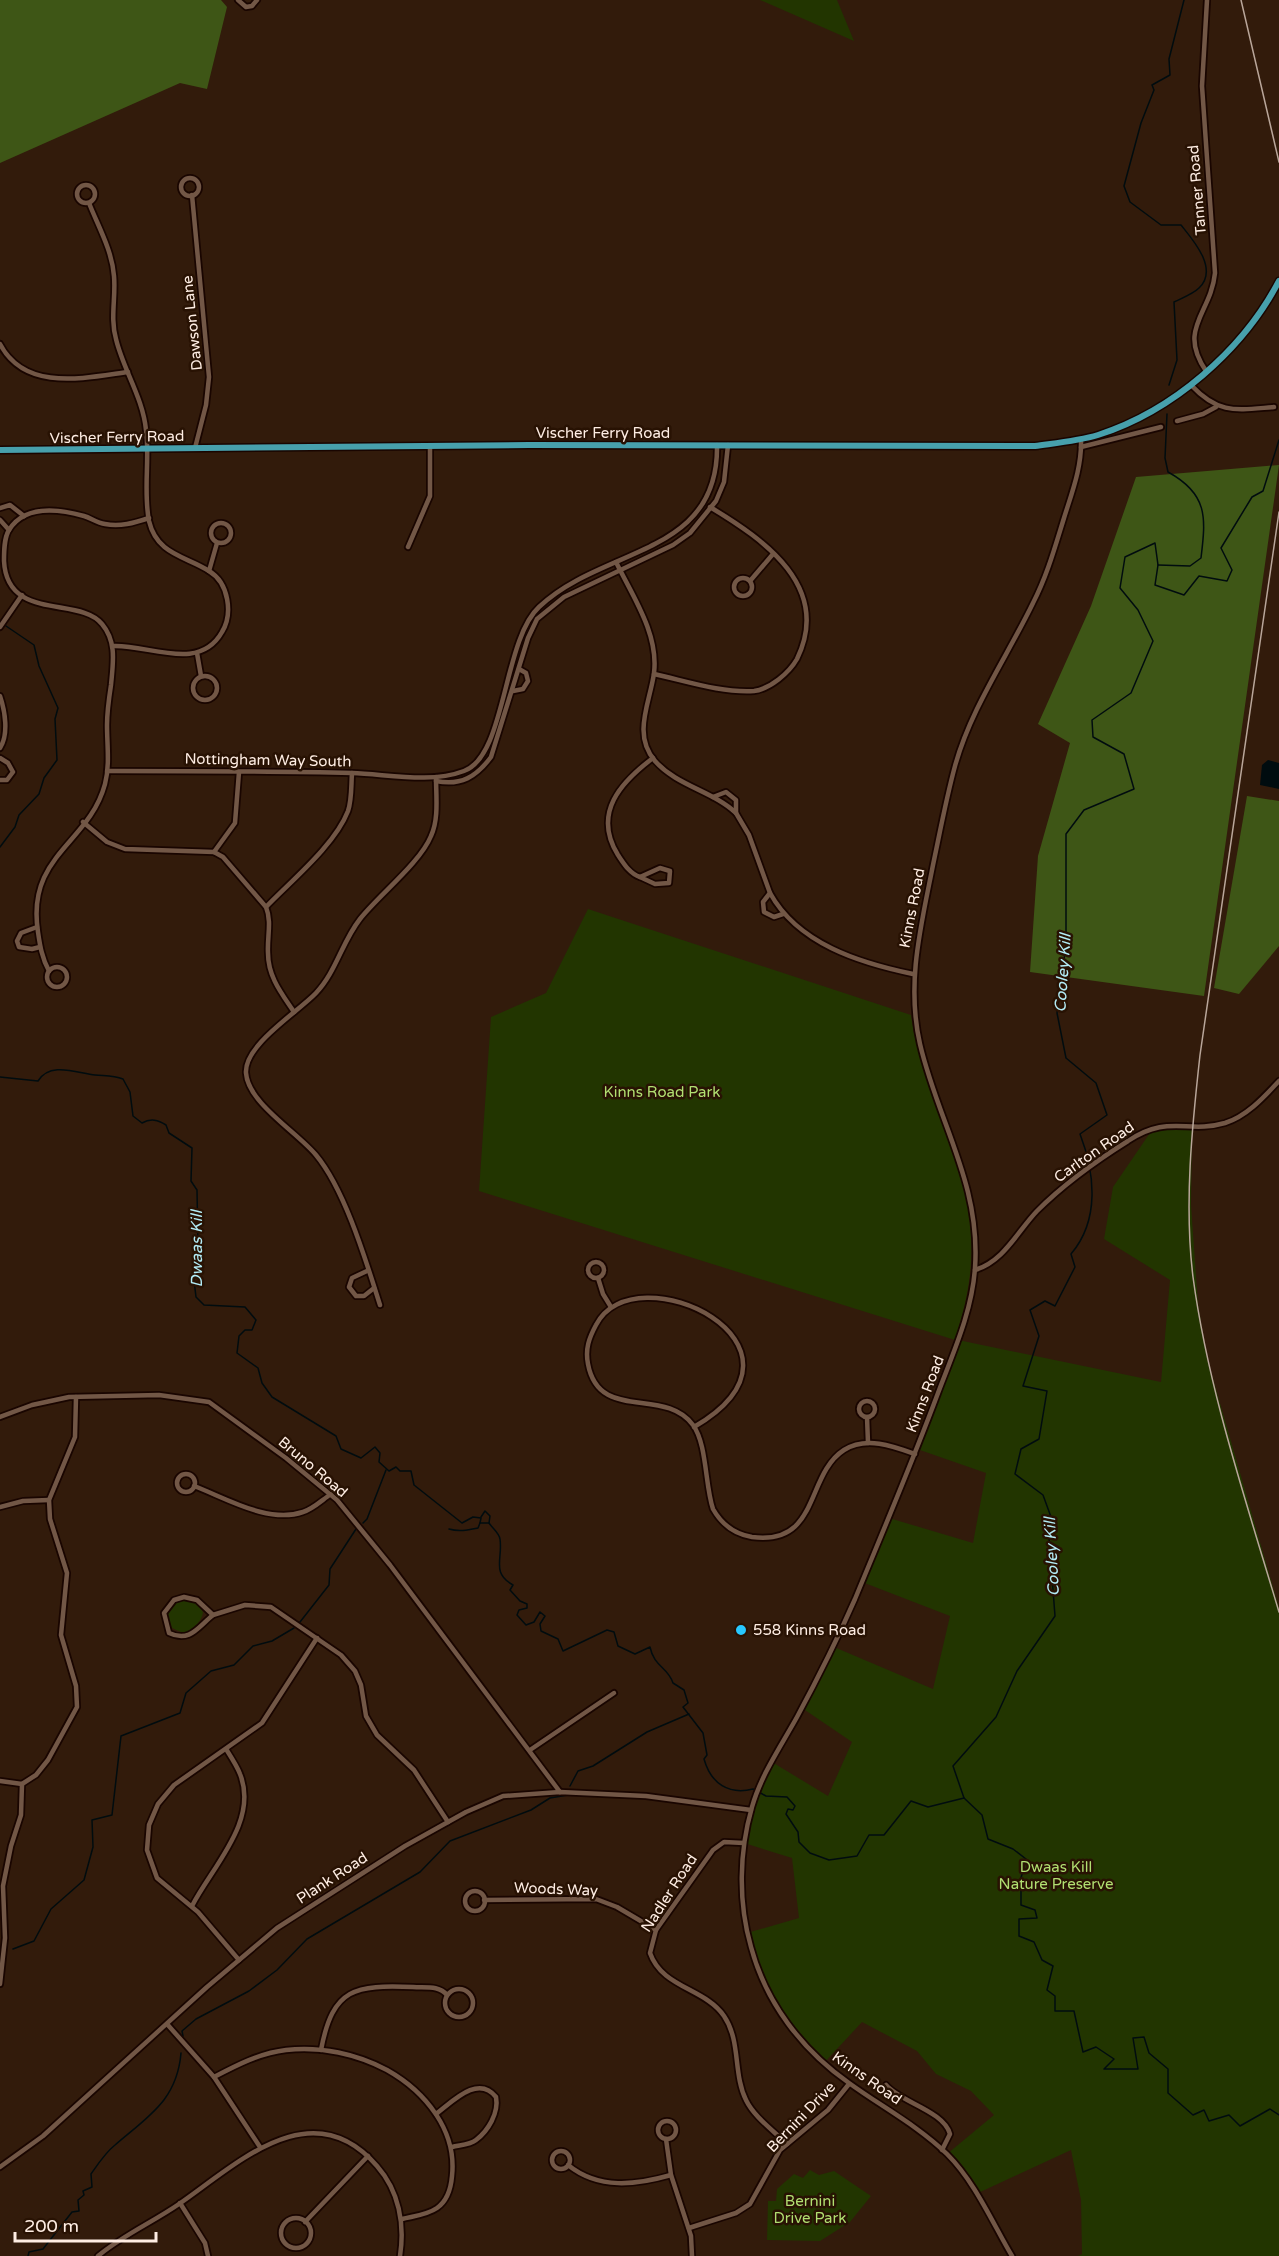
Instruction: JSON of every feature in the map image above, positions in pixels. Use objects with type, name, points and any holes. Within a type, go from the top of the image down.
[{"type":"main road","name":"Vischer Ferry Road","points":[[0,450],[195,447],[1035,446],[1100,434],[1146,414],[1191,385],[1239,338],[1279,281]]},
{"type":"street","points":[[238,0],[246,7],[252,6],[257,0]]},
{"type":"street","name":"Tanner Road","points":[[1206,371],[1196,354],[1193,339],[1197,319],[1210,295],[1215,273],[1202,86],[1207,0]]},
{"type":"street","points":[[88,185],[94,190],[94,198],[89,202],[82,202],[78,198],[78,190],[82,186],[88,185]]},
{"type":"street","name":"Dawson Lane","points":[[192,195],[209,377],[206,405],[195,447]]},
{"type":"street","points":[[89,202],[113,265],[114,332],[143,414],[147,448],[149,518],[155,533],[169,551],[178,558],[209,571],[221,584],[226,595],[227,620],[217,640],[197,653],[176,655],[135,646],[113,646]]},
{"type":"street","points":[[0,344],[16,364],[45,378],[67,379],[128,372]]},
{"type":"street","points":[[1191,385],[1216,407],[1240,410],[1275,407]]},
{"type":"street","points":[[1177,421],[1203,414],[1216,407]]},
{"type":"street","points":[[1081,447],[1161,427]]},
{"type":"street","name":"Kinns Road","points":[[1012,2256],[963,2173],[942,2150],[905,2120],[849,2084],[813,2054],[784,2020],[758,1968],[744,1913],[744,1843],[751,1810],[758,1791],[834,1647],[915,1454],[964,1322],[975,1270],[974,1215],[969,1191],[923,1057],[916,1021],[913,974],[936,847],[956,762],[976,712],[1041,587],[1075,485],[1081,439]]},
{"type":"street","name":"Nottingham Way South","points":[[436,779],[465,771],[484,755],[522,635],[534,612],[558,591],[683,528],[705,504],[716,475],[717,445]]},
{"type":"street","name":"Nottingham Way South","points":[[107,771],[352,773],[465,781],[486,765],[495,748],[531,631],[537,619],[550,607],[673,545],[690,533],[711,508],[723,482],[728,445]]},
{"type":"street","points":[[408,547],[430,496],[430,447]]},
{"type":"street","points":[[0,508],[10,504],[24,516]]},
{"type":"street","points":[[654,674],[726,690],[754,690],[774,683],[790,668],[804,641],[807,609],[798,582],[749,531],[705,504]]},
{"type":"street","points":[[49,971],[56,967],[63,969],[68,975],[66,983],[59,987],[51,986],[47,978],[49,971],[40,947],[37,927],[37,898],[49,866],[84,822],[100,797],[107,771],[113,646],[104,625],[89,614],[45,606],[22,595],[9,581],[5,569],[4,553],[9,530],[24,516],[35,511],[61,511],[118,525],[149,518]]},
{"type":"street","points":[[0,520],[9,530]]},
{"type":"street","points":[[222,523],[230,528],[231,534],[226,542],[217,543],[211,537],[211,529],[222,523]]},
{"type":"street","points":[[209,571],[217,543]]},
{"type":"street","points":[[750,581],[773,554]]},
{"type":"street","points":[[616,562],[654,646],[654,674],[647,699],[643,729],[653,758],[663,769],[713,797],[736,813],[749,835],[770,893],[783,914],[817,940],[845,954],[884,968],[913,974]]},
{"type":"street","points":[[743,578],[750,581],[752,590],[749,595],[737,595],[734,590],[735,582],[743,578]]},
{"type":"street","points":[[0,627],[22,595]]},
{"type":"street","points":[[197,653],[201,676]]},
{"type":"street","name":"Nottingham Way South","points":[[513,691],[524,689],[528,681],[526,673],[519,669]]},
{"type":"street","points":[[201,676],[209,677],[216,685],[215,693],[208,699],[200,699],[193,690],[195,682],[201,676]]},
{"type":"street","points":[[0,696],[5,725],[4,740],[0,748]]},
{"type":"street","points":[[0,758],[8,763],[13,772],[7,780],[0,780]]},
{"type":"street","points":[[640,877],[660,868],[667,869],[672,875],[669,883],[664,884],[651,882],[640,877],[630,872],[614,848],[609,829],[610,809],[621,785],[653,758]]},
{"type":"street","points":[[214,852],[235,823],[239,771]]},
{"type":"street","points":[[266,907],[331,838],[342,822],[349,808],[352,773]]},
{"type":"street","points":[[380,1305],[342,1201],[316,1155],[263,1104],[248,1084],[247,1064],[252,1053],[327,980],[359,920],[427,843],[434,828],[436,779]]},
{"type":"street","points":[[713,797],[726,792],[732,795],[736,800],[736,813]]},
{"type":"street","points":[[84,822],[107,842],[125,849],[214,852],[230,863],[266,907],[269,916],[270,971],[274,982],[294,1012]]},
{"type":"street","points":[[770,893],[763,902],[764,912],[774,917],[783,914]]},
{"type":"street","points":[[37,927],[21,933],[17,941],[19,947],[24,949],[40,947]]},
{"type":"street","name":"Carlton Road","points":[[975,1270],[993,1262],[1038,1211],[1087,1169],[1130,1139],[1159,1125],[1214,1125],[1235,1119],[1257,1104],[1279,1081]]},
{"type":"street","points":[[367,1271],[352,1278],[349,1287],[356,1296],[363,1296],[374,1288]]},
{"type":"street","points":[[598,1278],[603,1294],[611,1307]]},
{"type":"street","points":[[694,1427],[724,1407],[734,1394],[743,1362],[738,1342],[717,1318],[671,1301],[647,1296],[611,1307],[598,1320],[588,1347],[591,1376],[601,1390],[614,1399],[671,1407],[694,1427],[713,1509],[720,1520],[739,1534],[758,1538],[773,1537],[790,1530],[810,1508],[826,1468],[833,1459],[851,1446],[868,1443],[915,1454]]},
{"type":"street","name":"Bruno Road","points":[[0,1417],[52,1399],[141,1395],[204,1400],[286,1458],[331,1494],[390,1565],[560,1792]]},
{"type":"street","points":[[0,1780],[22,1784],[36,1775],[48,1760],[77,1707],[76,1686],[61,1635],[68,1573],[50,1519],[49,1500],[75,1437],[76,1397]]},
{"type":"street","points":[[867,1417],[868,1443]]},
{"type":"street","points":[[183,1475],[191,1476],[194,1486],[189,1492],[181,1491],[177,1486],[178,1478],[183,1475]]},
{"type":"street","points":[[194,1486],[266,1513],[284,1515],[305,1512],[331,1494]]},
{"type":"street","points":[[0,1508],[23,1501],[49,1500]]},
{"type":"street","points":[[213,1615],[196,1600],[176,1598],[167,1606],[164,1619],[169,1633],[183,1638],[193,1634],[213,1615],[245,1605],[271,1607],[317,1638],[355,1671],[361,1685],[366,1716],[377,1735],[414,1770],[448,1822]]},
{"type":"street","points":[[239,1960],[192,1906],[162,1885],[153,1871],[147,1850],[149,1826],[158,1804],[174,1785],[262,1723],[317,1638]]},
{"type":"street","points":[[530,1750],[614,1693]]},
{"type":"street","points":[[192,1906],[242,1821],[243,1786],[226,1749]]},
{"type":"street","points":[[0,1984],[4,1938],[3,1886],[11,1846],[21,1815],[22,1784]]},
{"type":"street","name":"Plank Road","points":[[0,2166],[43,2136],[239,1960],[309,1905],[448,1822],[503,1796],[560,1792],[658,1797],[751,1810]]},
{"type":"street","name":"Nadler Road","points":[[744,1843],[724,1842],[712,1850],[656,1930],[650,1953],[656,1966],[669,1979],[715,2005],[726,2018],[734,2038],[745,2099],[787,2144]]},
{"type":"street","name":"Woods Way","points":[[475,1891],[482,1895],[484,1900],[483,1905],[476,1910],[469,1908],[465,1901],[468,1894],[475,1891]]},
{"type":"street","name":"Woods Way","points":[[484,1900],[596,1899],[617,1907],[656,1930]]},
{"type":"street","points":[[321,2050],[330,2017],[338,2005],[352,1992],[376,1985],[438,1988],[447,1995]]},
{"type":"street","points":[[456,1989],[466,1991],[473,2002],[470,2013],[463,2017],[451,2016],[445,2006],[447,1995],[456,1989]]},
{"type":"street","points":[[167,2024],[214,2077],[260,2147]]},
{"type":"street","points":[[214,2077],[245,2062],[275,2052],[321,2050],[365,2061],[389,2072],[414,2090],[436,2114],[452,2147],[452,2185],[446,2198],[437,2208],[424,2214],[402,2219]]},
{"type":"street","name":"Bernini Drive","points":[[689,2228],[736,2213],[750,2204],[787,2144],[828,2110],[849,2084]]},
{"type":"street","points":[[886,2085],[892,2092],[917,2105],[944,2124],[950,2134],[942,2150]]},
{"type":"street","points":[[436,2114],[471,2089],[488,2090],[496,2097],[495,2115],[478,2138],[471,2143],[452,2147]]},
{"type":"street","points":[[98,2256],[180,2203],[260,2147],[284,2137],[314,2134],[349,2143],[368,2156],[389,2183],[402,2219],[399,2256]]},
{"type":"street","points":[[666,2139],[671,2175],[689,2228],[692,2256]]},
{"type":"street","points":[[558,2151],[566,2152],[570,2158],[568,2165],[561,2170],[556,2168],[552,2164],[552,2156],[558,2151]]},
{"type":"street","points":[[305,2222],[368,2156]]},
{"type":"street","points":[[568,2165],[600,2181],[616,2184],[635,2184],[671,2175]]},
{"type":"street","points":[[180,2203],[195,2226],[208,2256]]},
{"type":"street","points":[[295,2218],[305,2222],[310,2232],[307,2243],[297,2248],[286,2244],[281,2234],[284,2223],[295,2218]]},
{"type":"green space","points":[[0,0],[221,0],[227,7],[207,89],[180,83],[0,163]]},
{"type":"green space","points":[[760,0],[837,0],[854,41]]},
{"type":"green space","points":[[1279,465],[1204,996],[1030,972],[1038,856],[1070,743],[1038,724],[1091,606],[1136,477]]},
{"type":"green space","points":[[1247,796],[1279,801],[1279,946],[1239,994],[1214,988]]},
{"type":"green space","name":"Kinns Road Park","points":[[588,909],[911,1015],[923,1066],[953,1146],[967,1196],[972,1243],[971,1266],[963,1314],[955,1340],[479,1191],[491,1017],[546,993]]},
{"type":"green space","name":"Dwaas Kill Nature Preserve","points":[[1192,1125],[1191,1205],[1198,1304],[1207,1358],[1279,1608],[1279,2256],[1078,2256],[1082,2254],[1081,2200],[1071,2150],[976,2194],[947,2154],[994,2115],[971,2091],[936,2074],[917,2051],[862,2022],[824,2063],[784,2020],[757,1968],[747,1933],[799,1918],[792,1858],[744,1843],[754,1801],[772,1762],[828,1796],[852,1742],[802,1708],[834,1647],[933,1689],[950,1616],[862,1582],[889,1518],[973,1543],[986,1473],[917,1449],[958,1340],[1161,1382],[1170,1280],[1104,1239],[1113,1187],[1154,1127]]},
{"type":"green space","points":[[181,1600],[194,1601],[203,1612],[196,1626],[183,1633],[172,1628],[167,1616],[169,1608]]},
{"type":"green space","name":"Bernini Drive Park","points":[[810,2170],[819,2175],[834,2171],[871,2196],[850,2222],[820,2241],[767,2240],[768,2201],[776,2201],[777,2189],[794,2174],[803,2178]]},
{"type":"shaded area","points":[[1268,760],[1279,763],[1279,789],[1260,785],[1262,765]]},
{"type":"waterway","points":[[1169,385],[1177,360],[1174,302],[1199,288],[1204,280],[1205,264],[1202,255],[1181,225],[1161,225],[1130,202],[1124,186],[1141,123],[1154,90],[1152,85],[1170,75],[1169,59],[1184,0]]},
{"type":"waterway","points":[[1158,565],[1190,566],[1201,558],[1204,530],[1197,498],[1181,480],[1168,472],[1165,458],[1167,414]]},
{"type":"waterway","name":"Cooley Kill","points":[[1279,440],[1263,491],[1252,497],[1221,548],[1232,570],[1227,581],[1199,576],[1184,595],[1155,585],[1158,565],[1155,543],[1125,557],[1120,588],[1138,610],[1153,641],[1131,693],[1092,720],[1093,737],[1124,754],[1134,789],[1084,810],[1066,834],[1066,944],[1057,1013],[1066,1058],[1096,1083],[1107,1115],[1080,1134],[1089,1164],[1092,1196],[1087,1226],[1071,1254],[1075,1267],[1055,1306],[1045,1301],[1030,1310],[1039,1336],[1023,1386],[1047,1391],[1039,1439],[1021,1449],[1015,1474],[1043,1495],[1051,1517],[1049,1538],[1055,1616],[1017,1671],[996,1717],[953,1766],[964,1798],[982,1815],[988,1839],[1013,1849],[1026,1859],[1021,1878],[1021,1905],[1035,1910],[1037,1918],[1019,1919],[1019,1936],[1034,1942],[1042,1960],[1053,1966],[1047,1990],[1055,1996],[1055,2011],[1074,2011],[1083,2052],[1096,2047],[1114,2059],[1104,2069],[1138,2069],[1133,2038],[1144,2037],[1149,2053],[1168,2069],[1168,2093],[1193,2115],[1204,2110],[1209,2121],[1229,2115],[1240,2126],[1270,2109],[1279,2115]]},
{"type":"waterway","points":[[0,847],[15,827],[19,815],[39,794],[44,778],[57,760],[55,719],[58,708],[39,666],[34,645],[6,626]]},
{"type":"waterway","name":"Dwaas Kill","points":[[0,1077],[38,1081],[49,1071],[64,1070],[123,1079],[130,1092],[133,1116],[142,1123],[151,1120],[163,1123],[169,1133],[192,1148],[191,1181],[197,1190],[198,1246],[193,1272],[196,1297],[204,1305],[245,1307],[256,1320],[252,1330],[245,1330],[239,1336],[237,1353],[258,1368],[262,1383],[272,1397],[336,1436],[341,1449],[361,1458],[375,1447],[380,1453],[379,1462],[389,1471],[396,1467],[400,1471],[411,1471],[414,1485],[462,1523],[473,1517],[481,1518],[480,1523],[489,1523],[500,1539],[499,1565],[502,1576],[513,1585],[510,1590],[520,1601],[527,1604],[527,1608],[519,1610],[517,1615],[526,1625],[534,1622],[540,1612],[545,1616],[540,1624],[541,1631],[558,1639],[563,1651],[607,1630],[614,1632],[618,1646],[635,1654],[650,1647],[655,1659],[668,1673],[673,1683],[684,1690],[688,1703],[683,1707],[703,1733],[707,1755],[704,1759],[711,1775],[722,1786],[729,1789],[753,1789],[766,1796],[787,1797],[795,1806],[793,1810],[788,1809],[786,1814],[798,1832],[799,1842],[810,1853],[829,1860],[857,1856],[869,1835],[884,1835],[911,1801],[928,1807],[964,1798]]},
{"type":"waterway","points":[[363,1523],[367,1519],[386,1470]]},
{"type":"waterway","points":[[481,1517],[485,1511],[490,1516],[489,1523]]},
{"type":"waterway","points":[[449,1529],[460,1531],[474,1529],[478,1528],[480,1523]]},
{"type":"waterway","points":[[300,1622],[329,1585],[330,1569],[356,1529]]},
{"type":"waterway","points":[[13,1949],[34,1941],[51,1909],[84,1880],[93,1847],[92,1820],[112,1815],[121,1736],[180,1713],[186,1693],[211,1671],[234,1665],[253,1646],[272,1641],[294,1628]]},
{"type":"waterway","points":[[570,1786],[578,1771],[593,1766],[647,1732],[689,1714]]},
{"type":"waterway","points":[[183,2036],[182,2031],[196,2019],[249,1991],[277,1970],[307,1939],[420,1872],[450,1841],[531,1810],[550,1798],[568,1795]]},
{"type":"waterway","points":[[28,2256],[29,2252],[43,2249],[72,2212],[79,2211],[78,2200],[84,2195],[83,2191],[92,2187],[91,2174],[102,2159],[111,2148],[149,2116],[167,2096],[174,2084],[181,2053]]},
{"type":"railway","points":[[1241,0],[1279,162]]},
{"type":"railway","points":[[1279,512],[1200,1055],[1189,1194],[1193,1277],[1208,1361],[1218,1404],[1279,1612]]},
{"type":"place","name":"558 Kinns Road","points":[[741,1630]]}]
